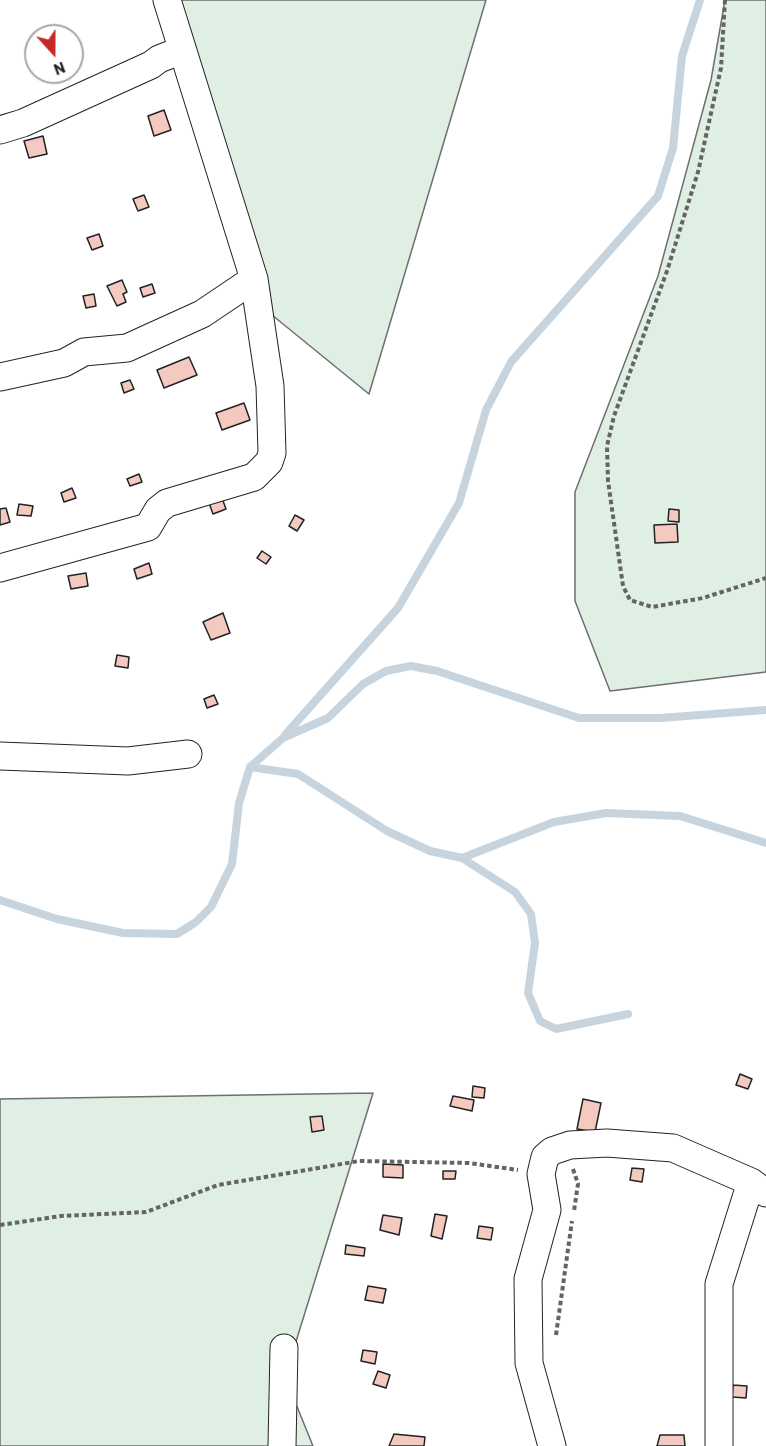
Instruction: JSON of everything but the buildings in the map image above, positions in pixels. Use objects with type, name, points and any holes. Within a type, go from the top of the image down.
[{"type":"street","points":[[0,568],[148,527],[158,510],[167,503],[240,482],[263,470],[269,462],[273,443],[270,386],[254,279],[168,0]]},
{"type":"street","points":[[0,130],[23,123],[182,50]]},
{"type":"street","points":[[0,377],[64,363],[84,352],[127,348],[202,314],[254,279]]},
{"type":"street","points":[[0,756],[128,761],[188,754]]},
{"type":"street","points":[[552,1446],[529,1363],[528,1279],[547,1210],[541,1174],[545,1157],[552,1151],[570,1146],[607,1143],[673,1148],[758,1188],[720,1284],[719,1446]]},
{"type":"street","points":[[282,1446],[284,1348]]},
{"type":"path","points":[[725,0],[721,68],[698,172],[668,271],[643,332],[614,416],[607,446],[608,481],[623,586],[630,600],[652,606],[662,605],[703,598],[766,578]]},
{"type":"path","points":[[0,1225],[61,1216],[146,1212],[218,1185],[359,1161],[469,1163],[541,1174],[565,1162],[576,1174],[578,1184],[555,1345]]},
{"type":"green space","points":[[163,0],[486,0],[369,394],[256,302]]},
{"type":"green space","points":[[725,0],[766,0],[766,672],[610,691],[575,601],[575,492],[658,276],[711,80]]},
{"type":"green space","points":[[373,1093],[285,1377],[313,1446],[0,1446],[0,1099]]},
{"type":"waterway","points":[[285,735],[398,608],[459,503],[486,410],[511,362],[658,196],[673,148],[682,56],[700,0]]},
{"type":"waterway","points":[[0,900],[57,919],[123,933],[177,934],[196,922],[211,907],[232,864],[239,803],[250,767],[283,738],[328,718],[363,684],[386,671],[411,666],[437,671],[579,718],[660,718],[766,710]]},
{"type":"waterway","points":[[250,767],[298,774],[387,831],[430,851],[462,858],[554,822],[606,813],[680,816],[766,843]]},
{"type":"waterway","points":[[462,858],[515,892],[531,914],[535,943],[528,993],[540,1021],[556,1029],[628,1014]]}]
